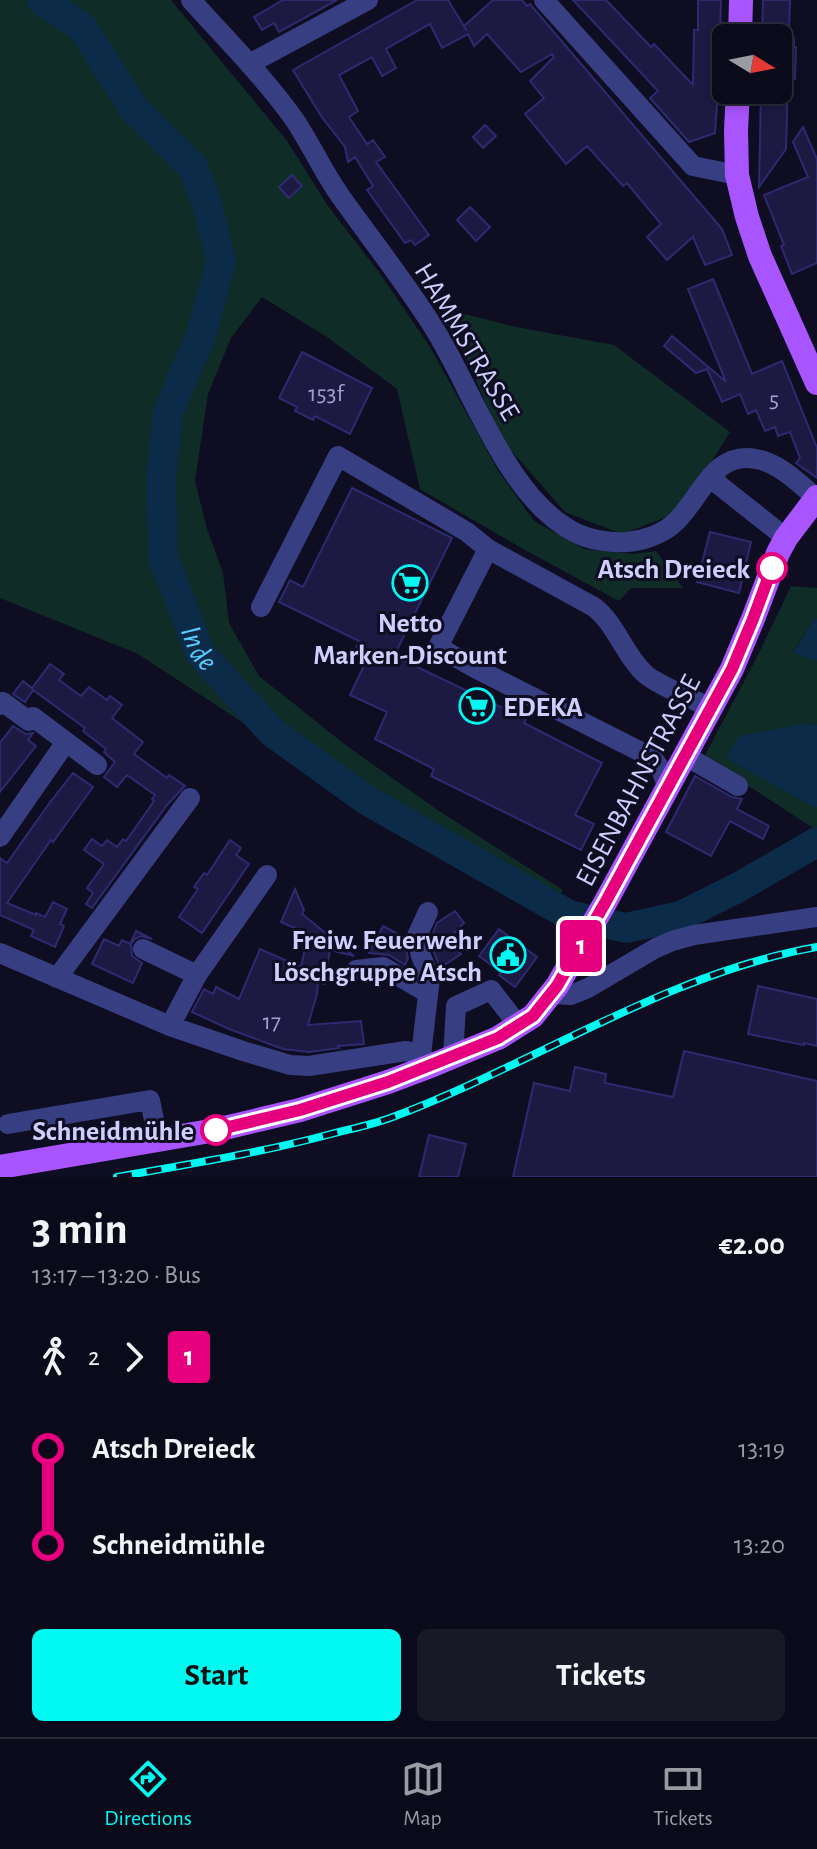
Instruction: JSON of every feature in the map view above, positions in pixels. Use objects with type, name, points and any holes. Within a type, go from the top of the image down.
[{"type":"main road","points":[[740,24],[741,0]]},
{"type":"main road","points":[[737,104],[737,175],[747,217],[760,256],[817,383]]},
{"type":"main road","name":"EISENBAHNSTRASSE","points":[[0,1167],[216,1130],[300,1110],[388,1082],[436,1059],[498,1038],[533,1016],[552,994],[605,903],[732,669],[778,553],[816,498]]},
{"type":"street","name":"HAMMSTRASSE","points":[[191,0],[293,119],[327,177],[433,326],[517,478],[545,513],[575,533],[613,543],[638,541],[657,535],[672,525],[712,475]]},
{"type":"street","points":[[249,64],[368,0]]},
{"type":"street","points":[[544,0],[693,166],[737,175]]},
{"type":"street","points":[[261,607],[338,456],[467,532],[488,549],[594,607],[645,675],[710,708]]},
{"type":"street","points":[[786,538],[719,485],[712,475],[725,462],[742,457],[759,459],[780,469],[816,498]]},
{"type":"street","points":[[488,549],[438,647],[651,757],[659,765],[667,787]]},
{"type":"street","points":[[0,705],[3,702],[29,721],[33,717],[97,765]]},
{"type":"street","points":[[0,837],[66,742]]},
{"type":"street","points":[[684,755],[738,786]]},
{"type":"street","points":[[57,978],[190,798]]},
{"type":"street","points":[[170,1026],[197,975],[267,875]]},
{"type":"street","points":[[428,912],[417,936],[430,978],[428,993],[436,1059]]},
{"type":"street","points":[[552,994],[571,995],[588,988],[672,941],[817,917]]},
{"type":"street","points":[[143,949],[197,975]]},
{"type":"street","points":[[0,953],[170,1026],[290,1065],[309,1066],[406,1051],[436,1059]]},
{"type":"street","points":[[356,970],[383,967],[428,993]]},
{"type":"street","points":[[436,1059],[456,1006],[491,990],[519,1026]]},
{"type":"street","points":[[8,1124],[150,1100],[158,1140]]},
{"type":"green space","points":[[0,0],[171,0],[287,141],[328,206],[381,275],[430,347],[499,472],[534,521],[584,549],[634,554],[656,551],[683,588],[631,588],[619,601],[420,489],[397,389],[327,337],[262,297],[231,338],[208,394],[195,481],[207,529],[223,573],[229,623],[259,676],[347,746],[439,811],[563,890],[548,912],[364,802],[138,654],[0,598]]},
{"type":"green space","points":[[445,309],[516,327],[614,345],[730,432],[680,512],[622,534],[565,512],[502,440]]},
{"type":"green space","points":[[791,586],[817,588],[817,618],[793,652],[817,661],[817,725],[803,724],[813,807],[817,807],[817,828],[704,757]]},
{"type":"water","points":[[817,618],[817,661],[793,653]]},
{"type":"water","points":[[803,724],[817,725],[817,807],[726,758],[739,736]]},
{"type":"building","points":[[283,0],[337,0],[279,32],[274,23],[262,30],[254,17]]},
{"type":"building","points":[[417,0],[448,0],[467,31],[464,26],[493,0],[522,0],[527,6],[530,4],[722,229],[732,255],[705,265],[693,237],[667,260],[647,237],[661,224],[627,183],[623,186],[587,146],[566,164],[525,114],[544,98],[530,81],[554,57],[552,54],[521,72],[487,34],[474,46],[468,34],[442,48],[430,24],[386,49],[396,68],[382,76],[372,57],[339,75],[358,111],[349,117],[367,144],[373,140],[385,157],[376,162],[429,235],[415,245],[411,240],[405,243],[367,190],[373,186],[355,157],[348,162],[345,147],[321,116],[293,70]]},
{"type":"building","points":[[573,0],[606,0],[693,85],[698,0],[721,0],[720,24],[712,24],[712,104],[717,104],[715,133],[689,142],[650,98],[658,91]]},
{"type":"building","points":[[763,0],[790,0],[789,24],[762,24]]},
{"type":"building","points":[[792,35],[796,47],[795,79],[792,79]]},
{"type":"building","points":[[761,104],[787,104],[786,149],[759,187]]},
{"type":"building","points":[[485,125],[496,136],[483,148],[473,137]]},
{"type":"building","points":[[803,127],[817,159],[817,263],[792,274],[764,195],[808,177],[793,142]]},
{"type":"building","points":[[292,175],[302,186],[289,198],[279,187]]},
{"type":"building","points":[[470,207],[490,227],[476,241],[457,220]]},
{"type":"building","points":[[713,279],[752,374],[782,361],[817,448],[817,478],[796,463],[800,458],[790,432],[778,436],[775,427],[765,431],[756,410],[748,414],[740,394],[722,402],[707,369],[696,373],[664,346],[672,336],[726,382],[688,289]]},
{"type":"building","points":[[302,352],[372,388],[350,434],[315,416],[313,420],[295,411],[297,407],[279,398]]},
{"type":"building","points":[[352,488],[452,538],[394,656],[526,719],[524,723],[602,763],[575,815],[594,824],[581,850],[431,776],[434,769],[375,739],[387,712],[350,695],[369,655],[356,648],[359,641],[279,602],[290,580],[303,587]]},
{"type":"building","points":[[710,532],[751,542],[739,593],[697,582]]},
{"type":"building","points":[[50,664],[64,674],[59,680],[81,696],[89,687],[107,700],[110,696],[122,705],[112,718],[143,742],[134,754],[167,778],[169,775],[185,786],[167,805],[92,908],[86,904],[93,893],[87,888],[104,864],[84,850],[92,839],[102,846],[107,840],[117,847],[123,839],[126,841],[155,795],[127,775],[117,787],[104,777],[115,762],[104,752],[106,749],[83,731],[85,728],[33,690],[25,702],[13,694],[23,681],[32,688]]},
{"type":"building","points":[[13,726],[26,734],[33,733],[28,740],[36,746],[0,792],[0,743]]},
{"type":"building","points":[[73,773],[93,787],[7,903],[45,917],[53,902],[67,909],[55,947],[31,936],[34,930],[0,915],[0,858],[7,863]]},
{"type":"building","points":[[695,776],[732,797],[742,799],[737,809],[769,826],[763,839],[730,821],[711,856],[666,832]]},
{"type":"building","points":[[230,840],[241,848],[236,855],[249,864],[202,933],[179,917],[198,889],[194,887],[204,873],[207,875]]},
{"type":"building","points":[[295,889],[304,910],[302,914],[354,956],[330,950],[324,984],[318,982],[308,1025],[361,1021],[364,1044],[309,1052],[283,1049],[192,1012],[204,989],[213,994],[216,987],[239,999],[260,949],[301,967],[307,939],[299,930],[281,922]]},
{"type":"building","points":[[455,911],[464,923],[449,942],[461,954],[440,968],[431,938],[437,923]]},
{"type":"building","points":[[383,926],[396,933],[393,938],[405,945],[408,958],[405,965],[389,955],[369,953]]},
{"type":"building","points":[[499,929],[537,957],[515,987],[479,956]]},
{"type":"building","points":[[136,931],[152,939],[141,936],[131,944],[132,956],[142,963],[133,983],[92,964],[104,939],[119,946],[122,940],[130,944]]},
{"type":"building","points":[[758,986],[817,999],[817,1046],[748,1034]]},
{"type":"building","points":[[684,1051],[817,1081],[817,1177],[513,1177],[534,1083],[570,1091],[575,1067],[606,1074],[605,1083],[673,1097]]},
{"type":"building","points":[[429,1135],[466,1144],[458,1177],[419,1177]]},
{"type":"waterway","name":"Inde","points":[[42,0],[83,28],[134,109],[193,167],[207,204],[221,262],[201,335],[168,412],[161,478],[163,557],[200,653],[272,732],[368,801],[569,915],[626,928],[681,916],[817,842]]},
{"type":"railway","points":[[117,1177],[278,1147],[383,1120],[443,1097],[600,1023],[707,977],[817,947]]},
{"type":"bus line","name":"1","points":[[216,1130],[300,1110],[388,1082],[498,1038],[533,1016],[557,986],[605,903],[732,669],[772,568]]},
{"type":"place","name":"Atsch Dreieck","points":[[772,568]]},
{"type":"place","name":"Netto Marken-Discount","points":[[410,583]]},
{"type":"place","name":"EDEKA","points":[[477,706]]},
{"type":"place","name":"Freiw. Feuerwehr Löschgruppe Atsch","points":[[508,955]]},
{"type":"place","name":"Schneidmühle","points":[[216,1130]]}]
